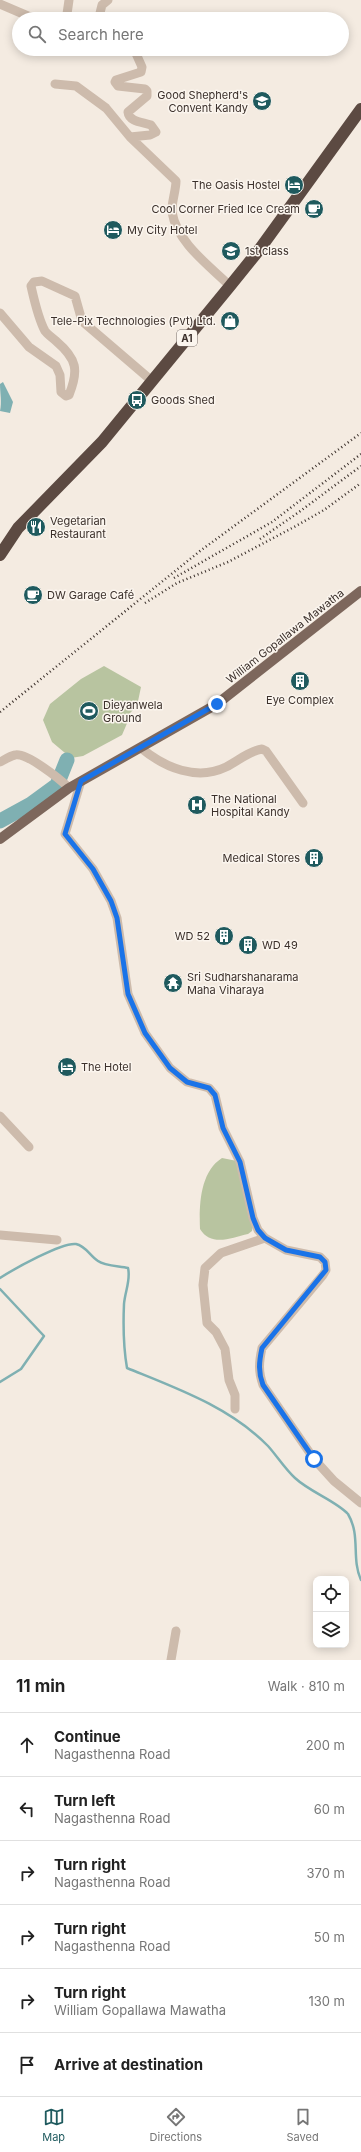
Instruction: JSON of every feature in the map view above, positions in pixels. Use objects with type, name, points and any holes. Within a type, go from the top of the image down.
[{"type":"highway","name":"A1","points":[[0,556],[18,528],[77,469],[230,286],[259,250],[361,109]]},
{"type":"main road","name":"William Gopallawa Mawatha","points":[[0,838],[63,783],[81,781],[217,704],[361,591]]},
{"type":"street","points":[[69,3],[76,0]]},
{"type":"street","points":[[100,12],[102,5],[108,0]]},
{"type":"street","points":[[0,4],[19,12]]},
{"type":"street","points":[[130,136],[150,135],[156,132],[151,125],[131,119],[128,116],[128,112],[147,96],[147,91],[145,89],[118,86],[115,82],[116,80],[141,72],[142,67],[137,56]]},
{"type":"street","points":[[56,84],[76,86],[106,108],[130,136],[176,181],[176,195],[172,211],[180,232],[187,243],[230,286]]},
{"type":"street","points":[[0,313],[29,347],[56,366],[60,375],[61,392],[66,396],[69,395],[76,378],[74,362],[69,352],[45,331],[33,295],[32,286],[34,282],[42,281],[75,296],[82,321],[152,381]]},
{"type":"street","points":[[141,748],[161,763],[195,773],[215,772],[262,749],[266,751],[303,804]]},
{"type":"street","points":[[0,762],[15,755],[23,756],[63,783]]},
{"type":"street","points":[[81,781],[65,834],[93,869],[111,901],[117,918],[128,994],[145,1033],[170,1068],[187,1082],[209,1088],[215,1095],[223,1128],[240,1162],[253,1218],[265,1238],[286,1250],[320,1257],[325,1262],[326,1270],[262,1348],[259,1360],[259,1373],[263,1385],[314,1459],[334,1481],[361,1503]]},
{"type":"street","points":[[0,1116],[29,1147]]},
{"type":"street","points":[[0,1235],[57,1240]]},
{"type":"street","points":[[235,1409],[235,1395],[230,1380],[225,1349],[216,1332],[207,1323],[203,1285],[205,1268],[221,1254],[265,1238]]},
{"type":"street","points":[[171,1660],[176,1631]]},
{"type":"green space","name":"Dieyanwela Ground","points":[[104,666],[141,687],[137,706],[127,716],[128,721],[122,735],[83,756],[71,758],[52,742],[43,720],[50,704],[81,679]]},
{"type":"green space","points":[[222,1158],[237,1161],[253,1225],[252,1231],[248,1234],[228,1239],[216,1240],[205,1235],[200,1229],[200,1210],[202,1190],[205,1180],[215,1164]]},
{"type":"water","points":[[3,382],[13,402],[10,413],[0,411],[0,384]]},
{"type":"waterway","points":[[0,821],[31,804],[57,785],[67,760]]},
{"type":"waterway","points":[[0,1278],[38,1257],[60,1247],[76,1244],[83,1247],[101,1263],[128,1268],[129,1277],[124,1304],[123,1320],[127,1368],[183,1391],[220,1409],[237,1420],[268,1446],[295,1478],[308,1488],[343,1509],[348,1514],[352,1522],[358,1572],[361,1580]]},
{"type":"waterway","points":[[0,1289],[44,1336],[21,1369],[0,1382]]},
{"type":"railway","points":[[0,712],[200,551],[361,433]]},
{"type":"railway","points":[[174,578],[272,522],[361,454]]},
{"type":"railway","points":[[260,539],[361,466]]},
{"type":"railway","points":[[145,603],[177,583],[228,562],[296,526],[324,510],[361,483]]},
{"type":"place","name":"Good Shepherd's Convent Kandy","points":[[262,101]]},
{"type":"place","name":"The Oasis Hostel","points":[[294,185]]},
{"type":"place","name":"Cool Corner Fried Ice Cream","points":[[314,209]]},
{"type":"place","name":"My City Hotel","points":[[113,230]]},
{"type":"place","name":"1st class","points":[[231,251]]},
{"type":"place","name":"Tele-Pix Technologies (Pvt) Ltd.","points":[[230,321]]},
{"type":"place","name":"Goods Shed","points":[[137,400]]},
{"type":"place","name":"Vegetarian Restaurant","points":[[36,527]]},
{"type":"place","name":"DW Garage Café","points":[[33,595]]},
{"type":"place","name":"Eye Complex","points":[[300,681]]},
{"type":"place","name":"Dieyanwela Ground","points":[[89,711]]},
{"type":"place","name":"The National Hospital Kandy","points":[[197,805]]},
{"type":"place","name":"Medical Stores","points":[[314,858]]},
{"type":"place","name":"WD 52","points":[[224,936]]},
{"type":"place","name":"WD 49","points":[[248,945]]},
{"type":"place","name":"Sri Sudharshanarama Maha Viharaya","points":[[173,983]]},
{"type":"place","name":"The Hotel","points":[[67,1067]]},
{"type":"route","points":[[217,704],[81,781],[65,834],[93,869],[111,901],[117,918],[128,994],[145,1033],[170,1068],[187,1082],[209,1088],[215,1095],[223,1128],[240,1162],[253,1218],[258,1230],[265,1238],[275,1245],[286,1250],[313,1254],[320,1257],[325,1262],[326,1270],[323,1275],[262,1348],[259,1360],[259,1373],[263,1385],[314,1459]]}]
